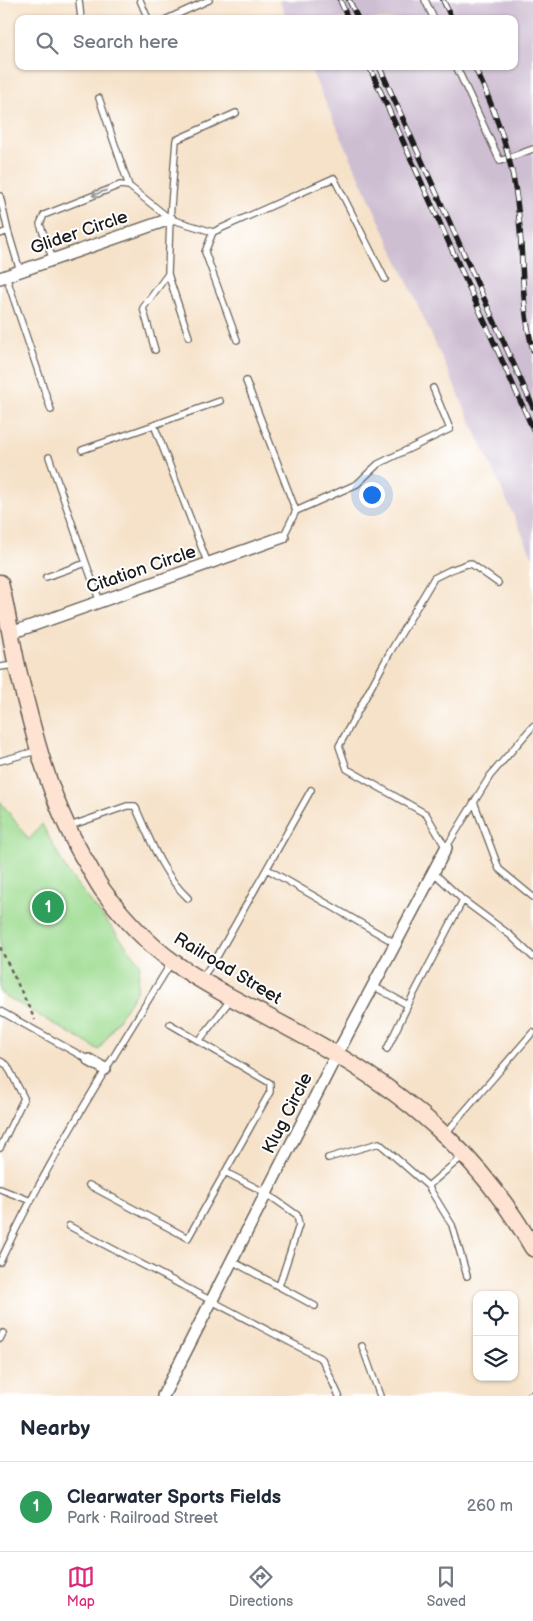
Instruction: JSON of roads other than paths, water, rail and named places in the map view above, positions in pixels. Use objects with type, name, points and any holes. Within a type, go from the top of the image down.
[{"type":"main road","name":"Railroad Street","points":[[0,583],[17,664],[50,786],[74,840],[102,890],[141,935],[172,961],[232,997],[337,1054],[394,1091],[445,1134],[482,1174],[526,1231],[533,1248]]},
{"type":"street","name":"Glider Circle","points":[[3,277],[170,219]]},
{"type":"street","name":"Citation Circle","points":[[11,633],[283,537]]},
{"type":"street","name":"Klug Circle","points":[[163,1396],[337,1054],[446,848]]},
{"type":"street","points":[[89,1060],[105,1069]]},
{"type":"lane","points":[[78,0],[80,15]]},
{"type":"lane","points":[[140,0],[146,15]]},
{"type":"lane","points":[[176,15],[209,0]]},
{"type":"lane","points":[[425,0],[432,15]]},
{"type":"lane","points":[[458,70],[500,161],[533,149]]},
{"type":"lane","points":[[99,98],[130,186],[170,219],[213,232],[334,178],[385,279]]},
{"type":"lane","points":[[189,338],[168,274],[176,140],[236,113]]},
{"type":"lane","points":[[53,260],[40,224],[44,215],[120,186],[130,186]]},
{"type":"lane","points":[[0,196],[20,271]]},
{"type":"lane","points":[[0,234],[8,231]]},
{"type":"lane","points":[[213,232],[205,252],[237,340]]},
{"type":"lane","points":[[155,350],[143,308],[168,274]]},
{"type":"lane","points":[[3,277],[51,410]]},
{"type":"lane","points":[[246,381],[296,511]]},
{"type":"lane","points":[[283,537],[296,511],[357,484],[378,464],[450,429],[433,388]]},
{"type":"lane","points":[[82,450],[220,401]]},
{"type":"lane","points":[[154,425],[208,564]]},
{"type":"lane","points":[[49,457],[100,602]]},
{"type":"lane","points":[[46,577],[86,563]]},
{"type":"lane","points":[[498,583],[470,563],[434,578],[389,654],[339,746],[347,769],[426,814],[446,848],[490,776],[533,726]]},
{"type":"lane","points":[[0,667],[17,664]]},
{"type":"lane","points":[[0,761],[39,750]]},
{"type":"lane","points":[[201,979],[218,955],[311,790]]},
{"type":"lane","points":[[474,802],[499,869],[533,897]]},
{"type":"lane","points":[[68,827],[127,806],[135,806],[161,863],[176,887],[188,898]]},
{"type":"lane","points":[[267,869],[395,943]]},
{"type":"lane","points":[[433,872],[463,900],[510,935],[533,957]]},
{"type":"lane","points":[[387,1049],[463,900]]},
{"type":"lane","points":[[0,1262],[31,1201],[105,1069],[172,961]]},
{"type":"lane","points":[[373,986],[408,1005]]},
{"type":"lane","points":[[199,1041],[232,997]]},
{"type":"lane","points":[[0,1011],[89,1060]]},
{"type":"lane","points":[[90,1185],[188,1238],[270,1092],[270,1083],[170,1024]]},
{"type":"lane","points":[[445,1134],[533,1032]]},
{"type":"lane","points":[[0,1061],[7,1065],[24,1098],[0,1148]]},
{"type":"lane","points":[[328,1158],[379,1142],[428,1186],[452,1225],[467,1276]]},
{"type":"lane","points":[[428,1186],[464,1154]]},
{"type":"lane","points":[[225,1172],[266,1193],[297,1215],[299,1226],[279,1286]]},
{"type":"lane","points":[[0,1189],[31,1201]]},
{"type":"lane","points":[[69,1226],[322,1359],[339,1396]]},
{"type":"lane","points":[[232,1261],[316,1306]]},
{"type":"lane","points":[[362,1346],[380,1396]]},
{"type":"lane","points":[[529,1396],[533,1394]]},
{"type":"railway","points":[[340,0],[346,15]]},
{"type":"railway","points":[[349,0],[356,15]]},
{"type":"railway","points":[[443,0],[450,15]]},
{"type":"railway","points":[[371,70],[533,429]]},
{"type":"railway","points":[[381,70],[533,407]]},
{"type":"railway","points":[[476,70],[496,118],[508,154],[516,190],[526,315],[533,350]]},
{"type":"place","name":"Clearwater Sports Fields","points":[[48,907]]}]
